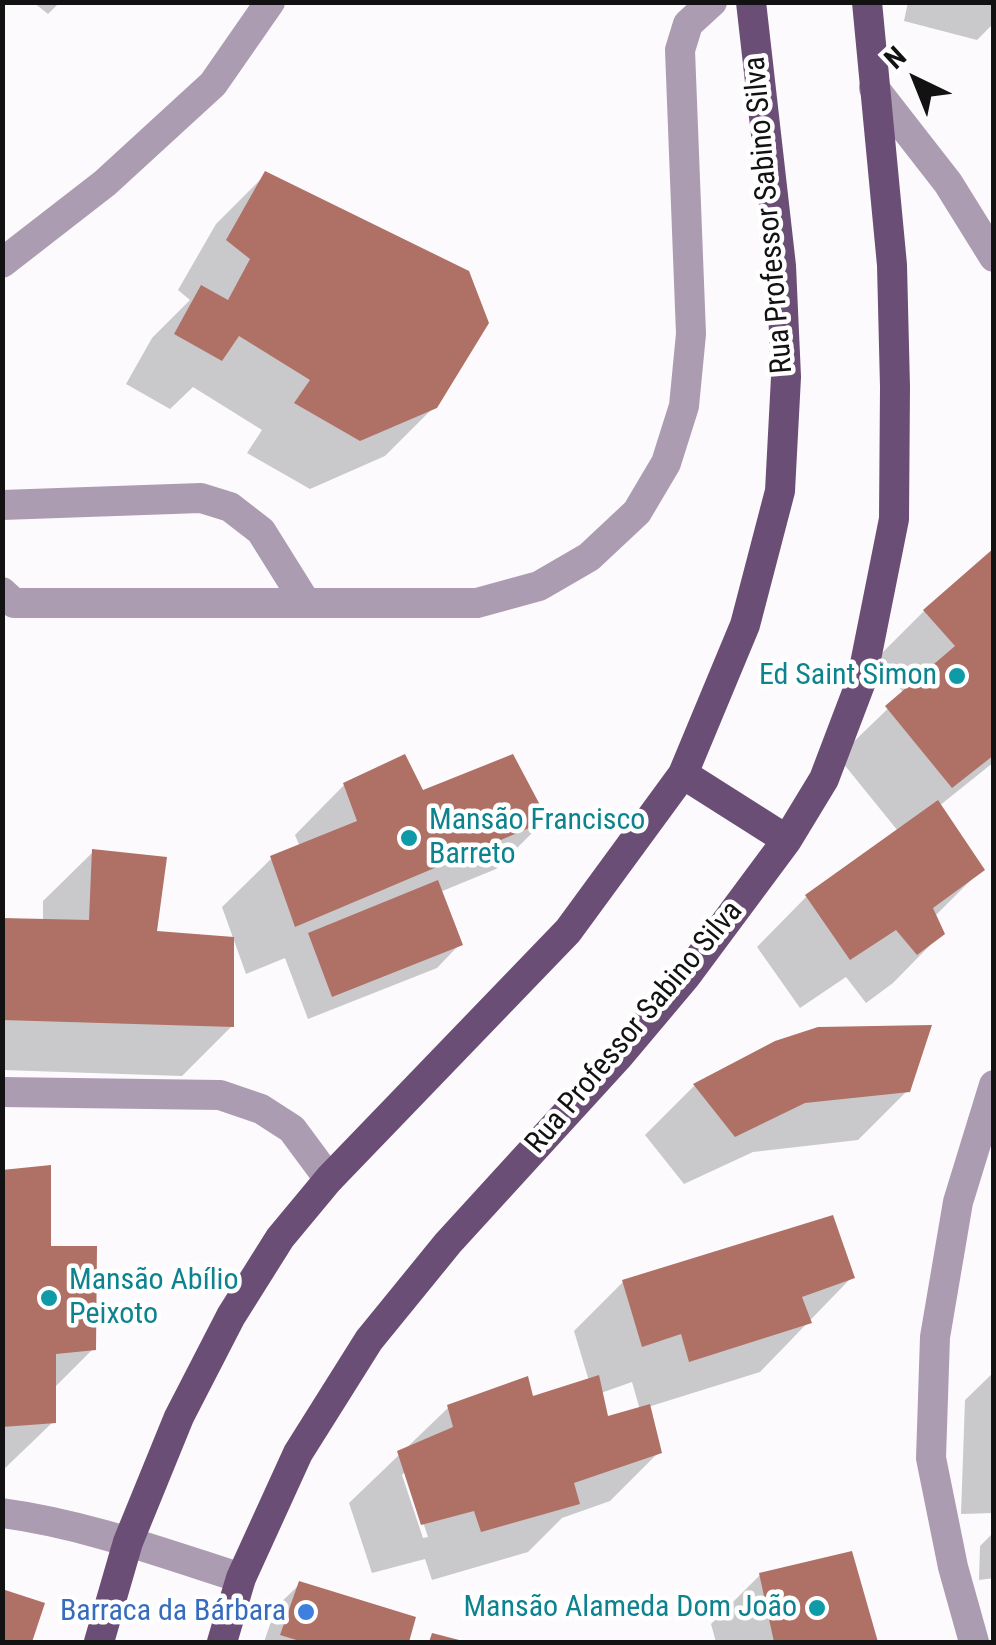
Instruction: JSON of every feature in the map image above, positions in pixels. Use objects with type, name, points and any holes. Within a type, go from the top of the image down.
[{"type":"main road","name":"Rua Professor Sabino Silva","points":[[99,1642],[128,1542],[179,1417],[231,1316],[280,1238],[329,1178],[568,931],[683,774],[745,625],[780,492],[786,378],[781,266],[750,2]]},
{"type":"main road","name":"Rua Professor Sabino Silva","points":[[222,1642],[240,1578],[298,1453],[368,1340],[448,1243],[617,1058],[686,976],[787,840],[824,780],[862,679],[894,520],[892,265],[867,2]]},
{"type":"main road","points":[[683,774],[787,840]]},
{"type":"street","points":[[2,264],[105,183],[213,84],[270,2]]},
{"type":"street","points":[[2,592],[14,603],[476,602],[539,586],[588,557],[637,512],[666,463],[684,406],[691,334],[680,50],[688,24],[712,2]]},
{"type":"street","points":[[874,88],[948,183],[994,257]]},
{"type":"street","points":[[2,505],[201,498],[230,507],[261,531],[306,603]]},
{"type":"street","points":[[974,1642],[932,1458],[935,1337],[958,1202],[994,1085]]},
{"type":"street","points":[[2,1092],[220,1095],[262,1109],[292,1129],[329,1178]]},
{"type":"street","points":[[2,1513],[128,1542],[240,1578]]},
{"type":"building","points":[[265,171],[469,271],[489,323],[437,408],[360,441],[294,403],[310,380],[239,336],[222,361],[174,334],[201,285],[228,300],[250,259],[226,240]]},
{"type":"building","name":"Ed Saint Simon","points":[[994,548],[994,755],[952,788],[885,706],[955,646],[923,610]]},
{"type":"building","name":"Mansão Francisco Barreto","points":[[405,754],[423,790],[513,754],[548,820],[295,927],[270,856],[357,821],[343,783]]},
{"type":"building","points":[[938,800],[985,870],[933,908],[945,934],[917,955],[896,930],[850,960],[805,895]]},
{"type":"building","points":[[92,849],[167,857],[157,931],[234,937],[234,1027],[2,1020],[2,918],[89,920]]},
{"type":"building","points":[[438,880],[463,945],[332,997],[308,933]]},
{"type":"building","points":[[932,1025],[910,1092],[805,1103],[735,1137],[693,1084],[775,1041],[818,1027]]},
{"type":"building","name":"Mansão Abílio Peixoto","points":[[51,1165],[51,1246],[97,1246],[96,1350],[56,1354],[56,1423],[2,1427],[2,1170]]},
{"type":"building","points":[[833,1215],[855,1278],[802,1297],[812,1323],[689,1362],[681,1334],[642,1347],[622,1280]]},
{"type":"building","points":[[599,1375],[608,1416],[650,1404],[662,1453],[574,1483],[580,1504],[481,1532],[474,1511],[421,1525],[397,1451],[453,1427],[447,1405],[528,1376],[533,1396]]},
{"type":"building","name":"Mansão Alameda Dom João","points":[[852,1551],[878,1642],[774,1642],[759,1573]]},
{"type":"building","points":[[299,1581],[416,1617],[409,1642],[303,1642],[280,1635]]},
{"type":"building","points":[[2,1589],[45,1603],[32,1642],[2,1642]]},
{"type":"building","points":[[432,1633],[463,1641],[463,1642],[429,1642]]},
{"type":"place","name":"Ed Saint Simon","points":[[957,676]]},
{"type":"place","name":"Mansão Francisco Barreto","points":[[409,838]]},
{"type":"place","name":"Mansão Abílio Peixoto","points":[[49,1298]]},
{"type":"place","name":"Mansão Alameda Dom João","points":[[817,1608]]},
{"type":"place","name":"Barraca da Bárbara","points":[[306,1612]]}]
